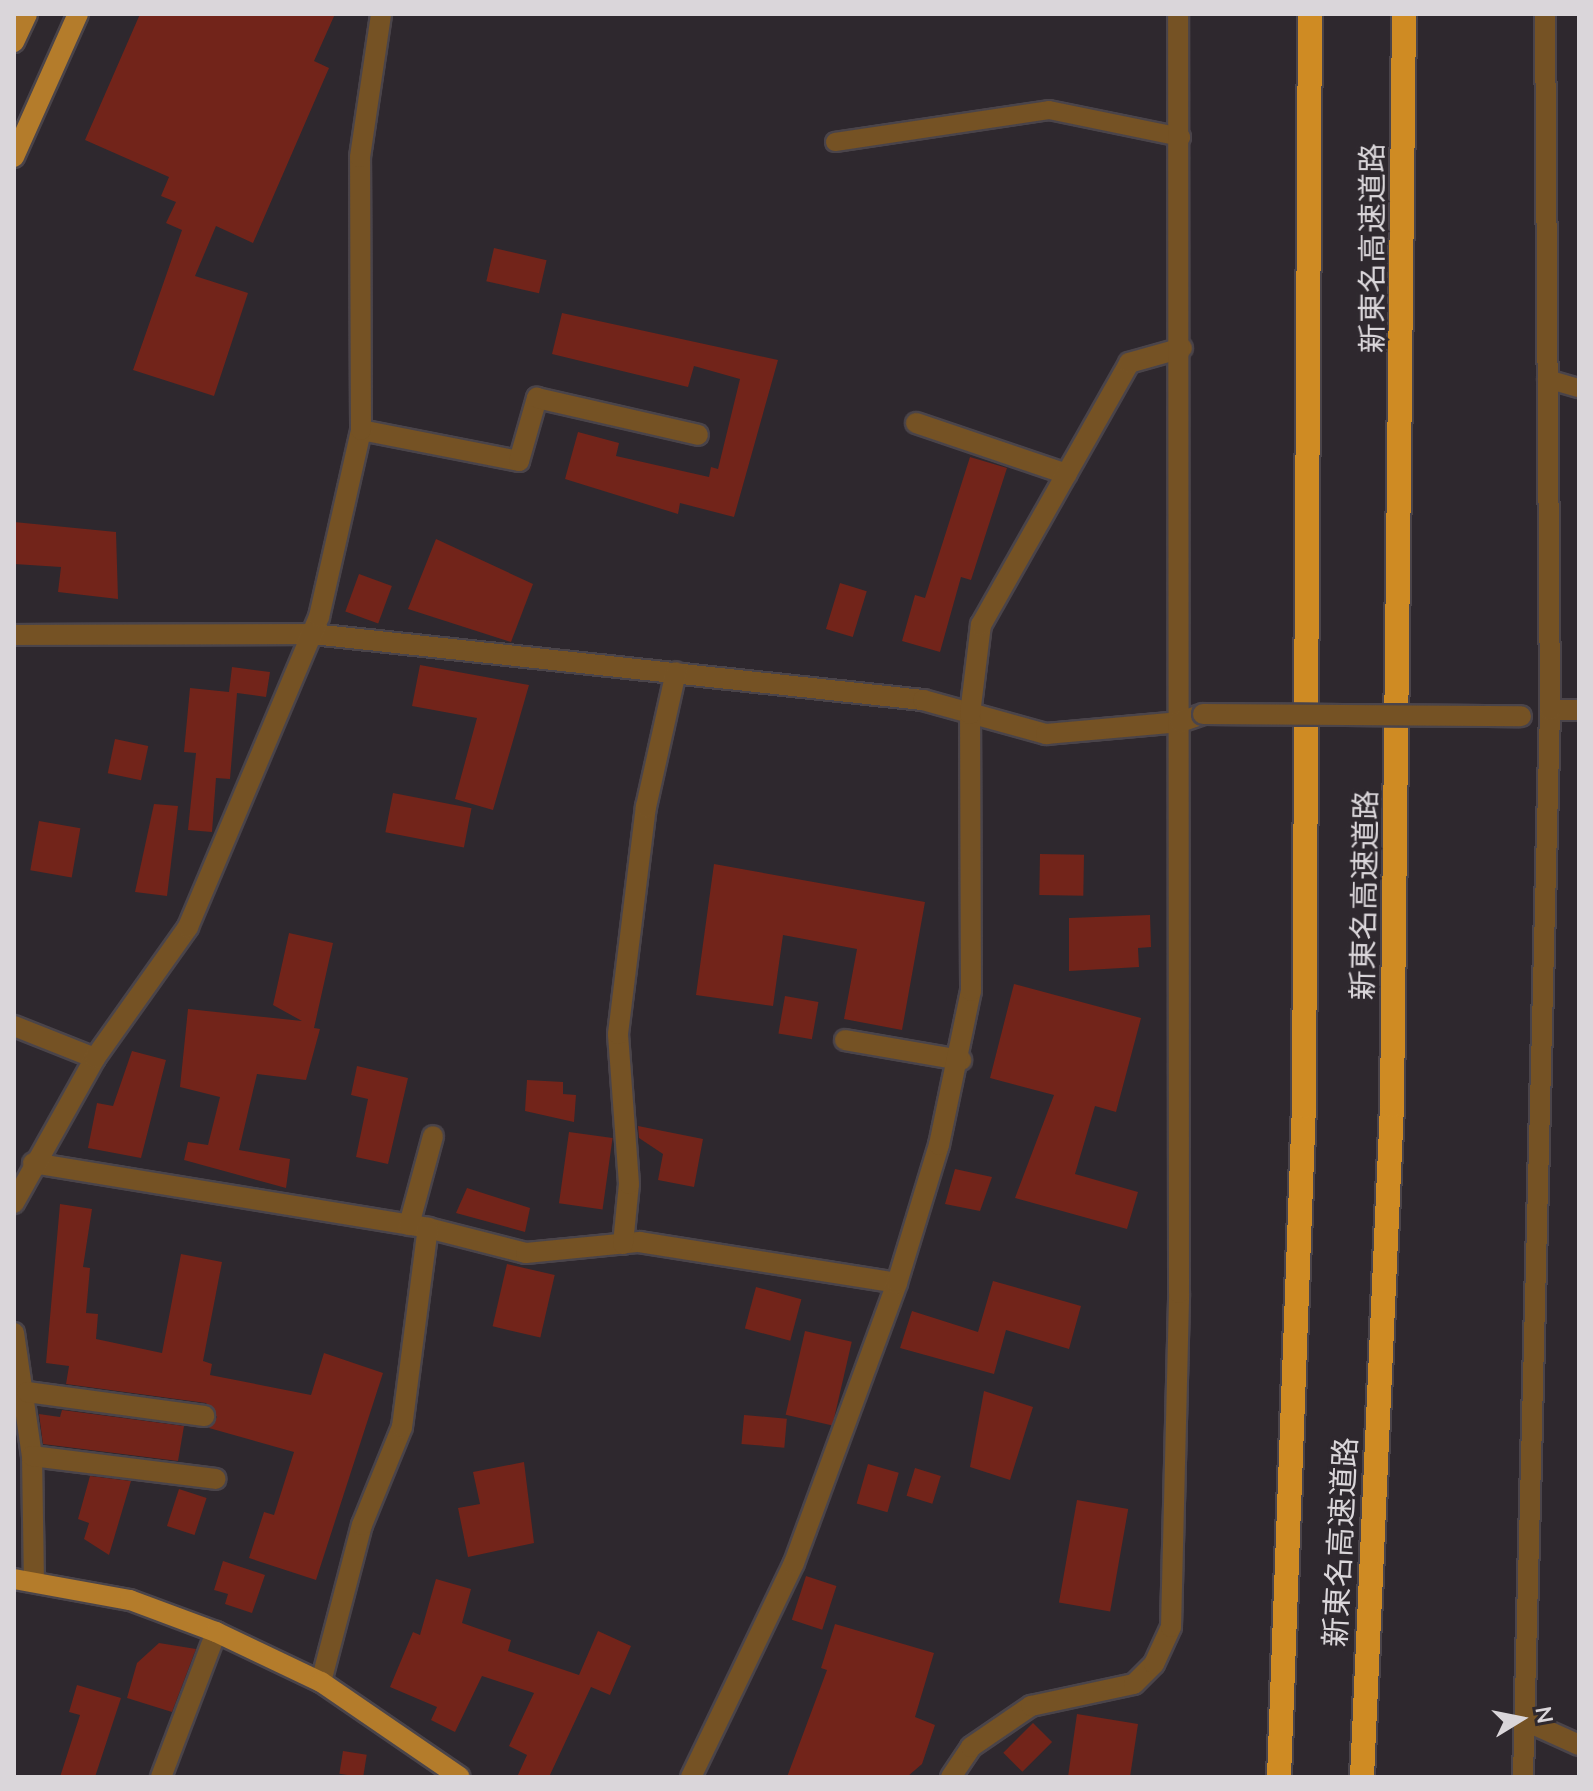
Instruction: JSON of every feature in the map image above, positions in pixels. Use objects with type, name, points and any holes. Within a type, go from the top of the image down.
[{"type":"highway","name":"新東名高速道路","points":[[1279,1777],[1304,1106],[1310,14]]},
{"type":"highway","name":"新東名高速道路","points":[[1362,1777],[1392,1090],[1404,14]]},
{"type":"main road","points":[[14,42],[27,14]]},
{"type":"main road","points":[[14,157],[78,14]]},
{"type":"main road","points":[[24,1580],[130,1600],[216,1632],[321,1682],[460,1777]]},
{"type":"street","points":[[14,1203],[33,1163],[95,1058],[188,927],[313,634],[361,430],[360,157],[381,14]]},
{"type":"street","points":[[951,1777],[971,1747],[1031,1706],[1134,1684],[1154,1664],[1171,1627],[1182,348],[1178,14]]},
{"type":"street","points":[[1523,1777],[1528,1722],[1529,1371],[1550,710],[1545,14]]},
{"type":"street","points":[[691,1777],[794,1563],[897,1283],[961,1060],[971,991],[970,714],[981,625],[1129,363],[1182,348]]},
{"type":"street","points":[[361,430],[519,461],[537,398],[698,435]]},
{"type":"street","points":[[916,423],[1067,474]]},
{"type":"street","points":[[14,635],[313,634],[923,700],[1046,734],[1180,722],[1203,714],[1521,716],[1550,710],[1579,710]]},
{"type":"street","points":[[623,1244],[629,1184],[618,1034],[646,807],[676,672]]},
{"type":"street","points":[[14,1026],[95,1058]]},
{"type":"street","points":[[845,1040],[961,1060]]},
{"type":"street","points":[[321,1682],[362,1525],[402,1427],[419,1227],[433,1136]]},
{"type":"street","points":[[33,1163],[419,1227],[526,1253],[623,1244],[897,1283]]},
{"type":"street","points":[[14,1333],[27,1392],[32,1456],[24,1580]]},
{"type":"street","points":[[27,1392],[204,1416]]},
{"type":"street","points":[[32,1456],[216,1479]]},
{"type":"street","points":[[161,1777],[216,1632]]},
{"type":"street","points":[[1528,1722],[1579,1745]]},
{"type":"lane","points":[[835,142],[1049,110],[1181,137]]},
{"type":"lane","points":[[1547,379],[1579,388]]},
{"type":"building","points":[[140,14],[335,14],[314,61],[329,68],[253,243],[216,226],[195,276],[248,293],[214,396],[133,370],[182,230],[166,223],[176,202],[161,196],[169,177],[85,140]]},
{"type":"building","points":[[494,248],[547,260],[539,293],[486,281]]},
{"type":"building","points":[[562,313],[778,360],[734,517],[680,503],[678,514],[565,479],[578,432],[619,443],[616,456],[709,477],[711,467],[718,469],[740,379],[694,366],[688,387],[552,354]]},
{"type":"building","points":[[970,457],[1007,468],[971,580],[961,577],[940,652],[902,641],[915,595],[925,598]]},
{"type":"building","points":[[14,522],[116,532],[118,599],[58,592],[61,567],[14,564]]},
{"type":"building","points":[[436,539],[533,584],[511,642],[408,609]]},
{"type":"building","points":[[359,574],[392,586],[378,624],[345,612]]},
{"type":"building","points":[[840,583],[867,591],[853,637],[826,629]]},
{"type":"building","points":[[420,665],[529,685],[493,810],[455,799],[477,718],[412,706]]},
{"type":"building","points":[[232,667],[270,672],[266,697],[237,693],[230,779],[216,778],[212,832],[188,830],[196,753],[184,752],[190,688],[229,692]]},
{"type":"building","points":[[115,739],[148,746],[141,780],[108,773]]},
{"type":"building","points":[[393,793],[472,808],[464,848],[385,832]]},
{"type":"building","points":[[154,804],[178,806],[167,896],[135,892]]},
{"type":"building","points":[[39,821],[80,828],[72,878],[30,870]]},
{"type":"building","points":[[1040,854],[1084,855],[1083,896],[1039,895]]},
{"type":"building","points":[[714,864],[925,902],[902,1030],[844,1019],[857,949],[783,935],[773,1006],[696,995]]},
{"type":"building","points":[[1150,915],[1151,947],[1138,948],[1139,967],[1069,971],[1069,918]]},
{"type":"building","points":[[289,933],[333,943],[314,1028],[320,1029],[306,1080],[257,1074],[239,1150],[290,1159],[286,1188],[184,1160],[188,1142],[208,1145],[220,1097],[180,1087],[188,1009],[302,1021],[273,1005]]},
{"type":"building","points":[[1014,984],[1141,1018],[1116,1112],[1095,1106],[1075,1174],[1138,1192],[1127,1229],[1015,1198],[1054,1095],[990,1078]]},
{"type":"building","points":[[785,996],[818,1002],[812,1039],[778,1033]]},
{"type":"building","points":[[132,1051],[166,1060],[141,1158],[88,1148],[97,1103],[113,1106]]},
{"type":"building","points":[[357,1066],[408,1078],[388,1164],[356,1157],[368,1099],[351,1095]]},
{"type":"building","points":[[527,1080],[563,1082],[563,1094],[576,1095],[574,1122],[525,1111]]},
{"type":"building","points":[[638,1126],[703,1139],[694,1187],[658,1180],[663,1154],[639,1138]]},
{"type":"building","points":[[569,1132],[613,1138],[603,1209],[559,1203]]},
{"type":"building","points":[[955,1169],[992,1177],[980,1211],[945,1204]]},
{"type":"building","points":[[467,1188],[530,1208],[525,1232],[456,1213]]},
{"type":"building","points":[[60,1204],[92,1209],[83,1267],[90,1268],[86,1313],[98,1314],[96,1339],[162,1353],[181,1254],[222,1262],[203,1361],[212,1364],[210,1375],[311,1395],[324,1353],[383,1373],[316,1580],[249,1558],[264,1512],[274,1515],[294,1452],[209,1428],[217,1417],[206,1403],[66,1384],[69,1366],[46,1363]]},
{"type":"building","points":[[507,1264],[555,1275],[540,1337],[493,1326]]},
{"type":"building","points":[[993,1281],[1081,1306],[1069,1349],[1006,1330],[994,1374],[900,1348],[912,1311],[978,1332]]},
{"type":"building","points":[[756,1287],[801,1299],[790,1341],[745,1329]]},
{"type":"building","points":[[805,1331],[852,1342],[832,1426],[786,1415]]},
{"type":"building","points":[[984,1391],[1033,1407],[1010,1480],[970,1467]]},
{"type":"building","points":[[62,1410],[184,1426],[178,1461],[43,1444],[39,1414],[60,1417]]},
{"type":"building","points":[[744,1415],[787,1419],[784,1448],[741,1444]]},
{"type":"building","points":[[524,1462],[534,1543],[468,1557],[458,1508],[480,1504],[473,1472]]},
{"type":"building","points":[[868,1464],[899,1473],[887,1512],[857,1503]]},
{"type":"building","points":[[915,1468],[941,1476],[932,1504],[907,1496]]},
{"type":"building","points":[[90,1476],[131,1481],[109,1555],[84,1539],[89,1523],[78,1519]]},
{"type":"building","points":[[179,1489],[207,1498],[195,1535],[167,1526]]},
{"type":"building","points":[[1077,1500],[1128,1509],[1110,1611],[1059,1602]]},
{"type":"building","points":[[223,1561],[265,1575],[252,1613],[225,1604],[228,1594],[214,1590]]},
{"type":"building","points":[[806,1576],[836,1586],[822,1630],[792,1620]]},
{"type":"building","points":[[436,1579],[471,1589],[462,1623],[511,1640],[508,1651],[579,1675],[598,1631],[631,1646],[610,1695],[591,1687],[549,1777],[517,1777],[527,1755],[509,1746],[534,1693],[482,1676],[455,1732],[431,1720],[437,1707],[390,1687],[413,1632],[420,1635]]},
{"type":"building","points":[[835,1624],[934,1653],[915,1717],[935,1725],[922,1764],[908,1776],[787,1777],[827,1670],[821,1668]]},
{"type":"building","points":[[159,1643],[196,1649],[172,1712],[127,1698],[137,1663]]},
{"type":"building","points":[[77,1685],[121,1698],[95,1777],[60,1777],[80,1715],[69,1712]]},
{"type":"building","points":[[1077,1714],[1138,1724],[1130,1777],[1068,1777]]},
{"type":"building","points":[[1033,1723],[1052,1742],[1022,1772],[1003,1753]]},
{"type":"building","points":[[343,1751],[367,1755],[363,1777],[339,1774]]}]
